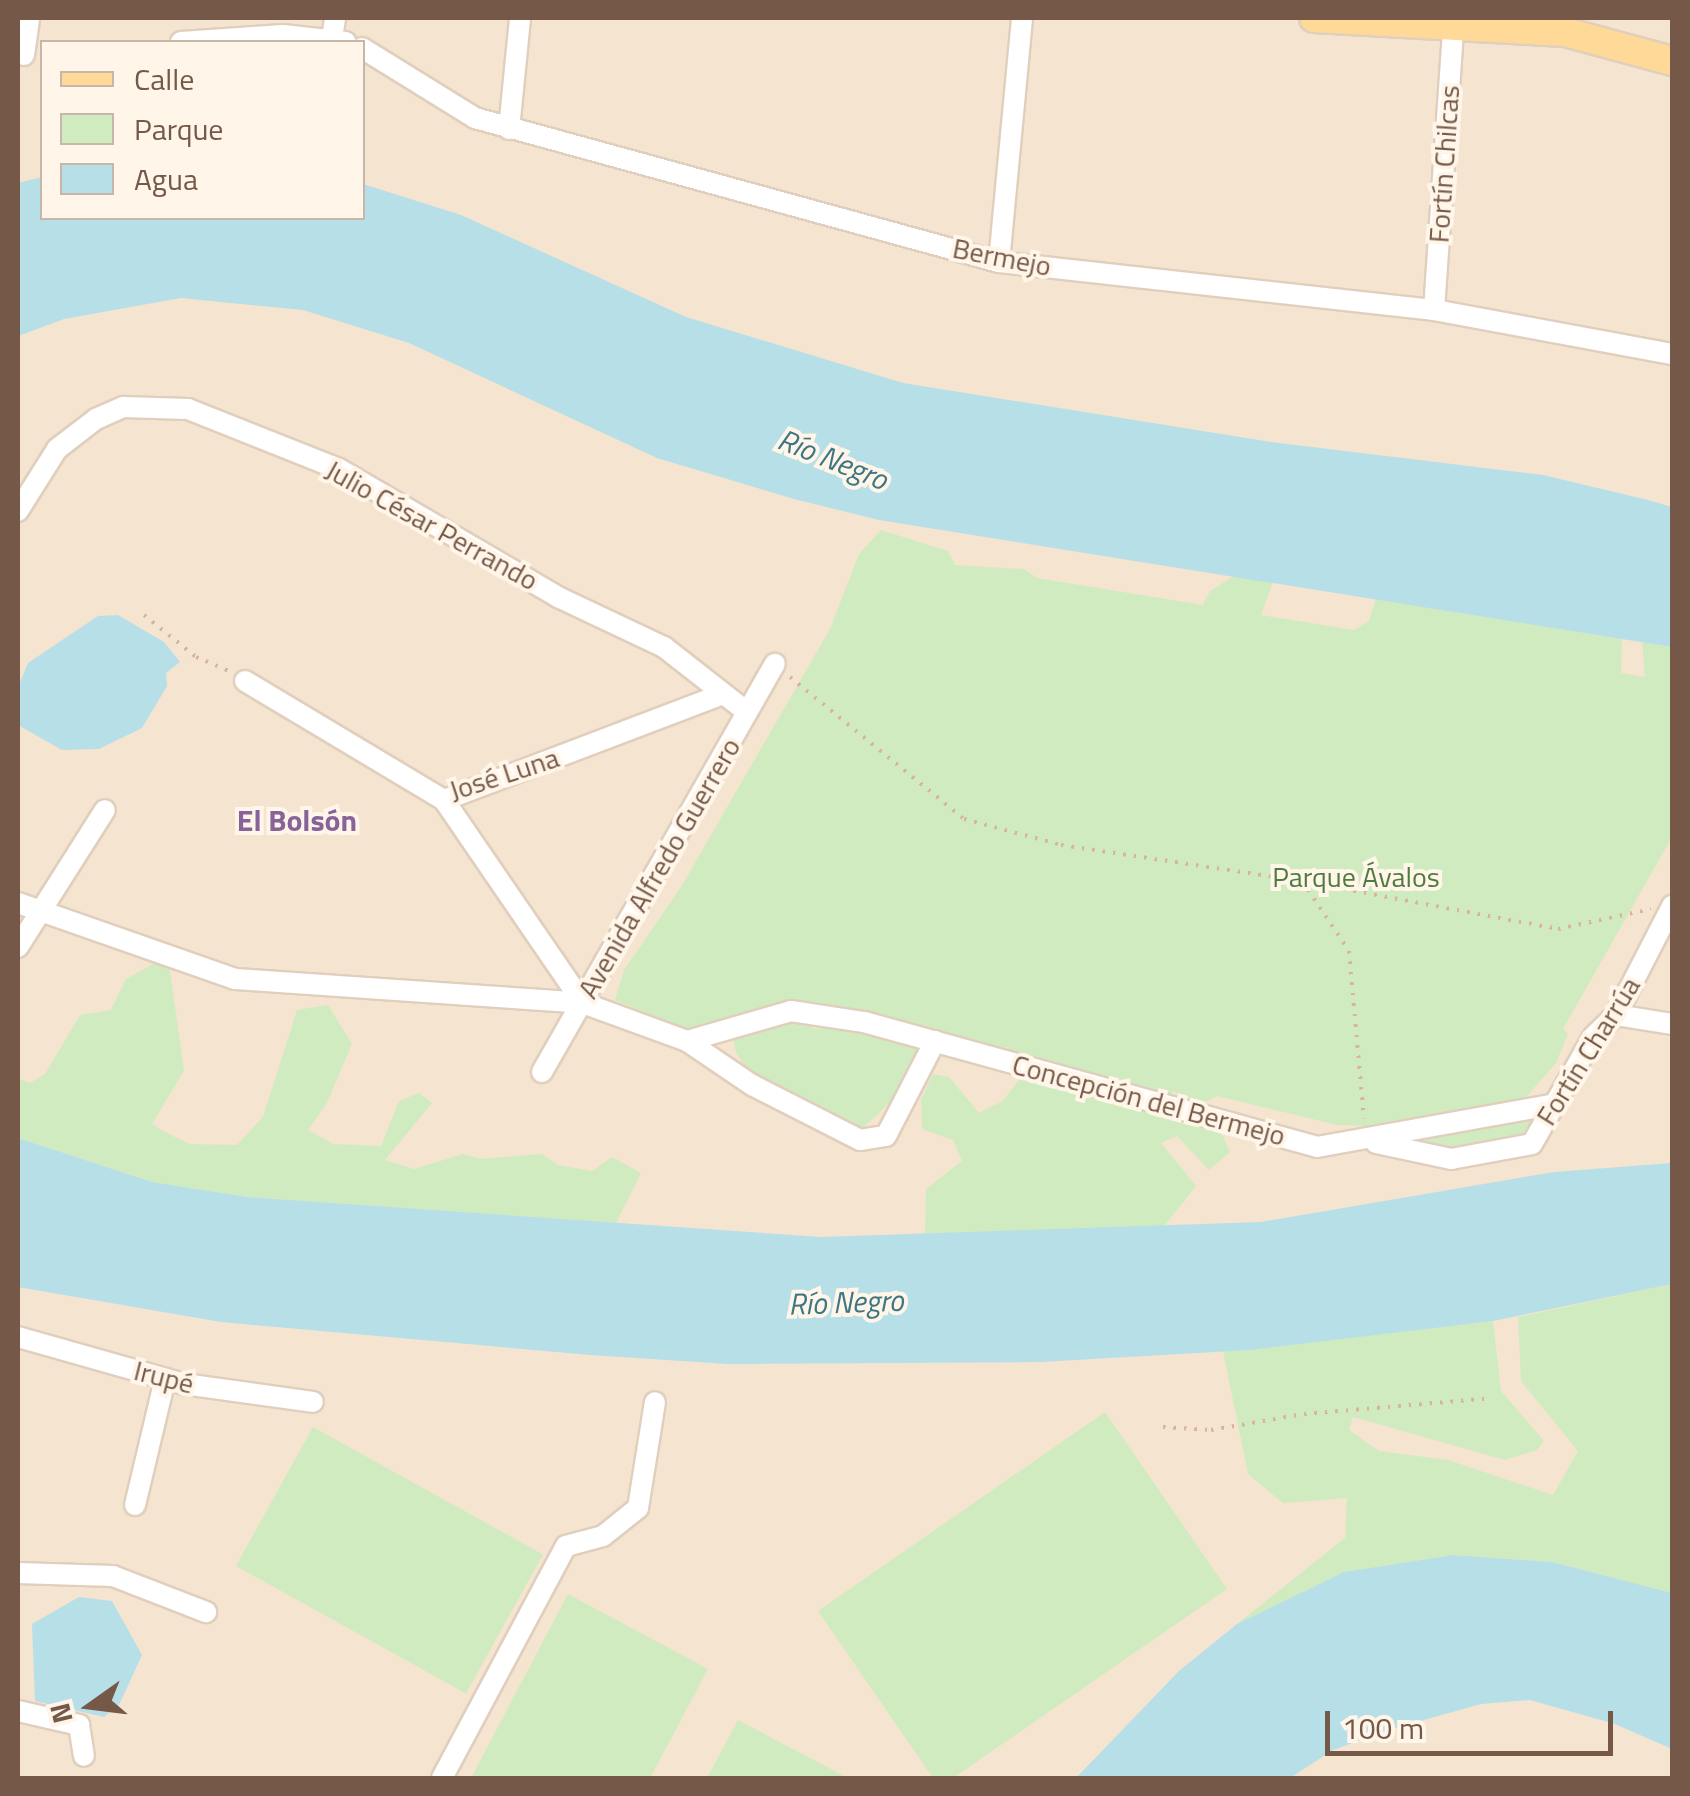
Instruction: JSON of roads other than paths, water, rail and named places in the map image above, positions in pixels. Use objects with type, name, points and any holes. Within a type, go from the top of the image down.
[{"type":"main road","points":[[1314,18],[1565,32],[1672,61]]},
{"type":"street","points":[[28,54],[29,18]]},
{"type":"street","points":[[509,129],[520,18]]},
{"type":"street","points":[[999,262],[1022,18]]},
{"type":"street","name":"Fortín Chilcas","points":[[1434,310],[1454,23]]},
{"type":"street","points":[[216,40],[338,33]]},
{"type":"street","name":"Bermejo","points":[[365,50],[475,118],[999,262],[1434,310],[1672,354]]},
{"type":"street","name":"Julio César Perrando","points":[[18,511],[57,450],[96,418],[123,407],[188,409],[340,469],[558,596],[664,647],[747,712]]},
{"type":"street","name":"Avenida Alfredo Guerrero","points":[[542,1072],[775,664]]},
{"type":"street","name":"José Luna","points":[[245,681],[444,800],[723,694]]},
{"type":"street","points":[[444,800],[583,1003]]},
{"type":"street","points":[[18,948],[26,909],[105,810]]},
{"type":"street","name":"Fortín Charrúa","points":[[1532,1144],[1593,1036],[1616,1015],[1663,907]]},
{"type":"street","points":[[26,909],[235,979],[583,1003],[687,1041],[752,1085],[860,1140],[886,1136],[935,1041]]},
{"type":"street","name":"Concepción del Bermejo","points":[[687,1041],[791,1011],[935,1041],[1317,1147],[1551,1105]]},
{"type":"street","points":[[1616,1015],[1672,1024]]},
{"type":"street","name":"Concepción del Bermejo","points":[[1364,1141],[1451,1159],[1532,1144]]},
{"type":"street","name":"Irupé","points":[[18,1337],[165,1379],[313,1402]]},
{"type":"street","points":[[135,1505],[165,1379]]},
{"type":"street","points":[[442,1778],[566,1546],[603,1536],[638,1508],[656,1402]]},
{"type":"street","points":[[18,1573],[114,1576],[206,1612]]},
{"type":"street","points":[[18,1711],[80,1725],[84,1756]]},
{"type":"water","name":"Río Negro","points":[[40,178],[40,220],[365,220],[365,185],[461,215],[686,317],[903,383],[1271,442],[1543,475],[1648,500],[1672,507],[1672,647],[879,520],[657,458],[409,343],[303,310],[181,298],[64,319],[18,336],[18,183]]},
{"type":"water","points":[[118,615],[164,642],[180,662],[166,673],[167,686],[142,728],[99,749],[62,750],[18,725],[18,687],[28,663],[98,616]]},
{"type":"water","name":"Río Negro","points":[[18,1138],[152,1182],[247,1197],[821,1237],[1261,1222],[1554,1172],[1672,1163],[1672,1284],[1493,1321],[1249,1350],[1041,1362],[728,1364],[590,1355],[221,1322],[18,1287]]},
{"type":"water","points":[[1453,1555],[1552,1562],[1672,1593],[1672,1749],[1615,1724],[1530,1700],[1481,1704],[1388,1730],[1333,1750],[1290,1778],[1076,1778],[1179,1671],[1237,1624],[1344,1572]]},
{"type":"water","points":[[79,1597],[112,1601],[142,1655],[119,1705],[104,1717],[35,1701],[32,1624]]},
{"type":"district","name":"El Bolsón","points":[[297,820]]},
{"type":"park label","name":"Parque Ávalos","points":[[1356,877]]}]
